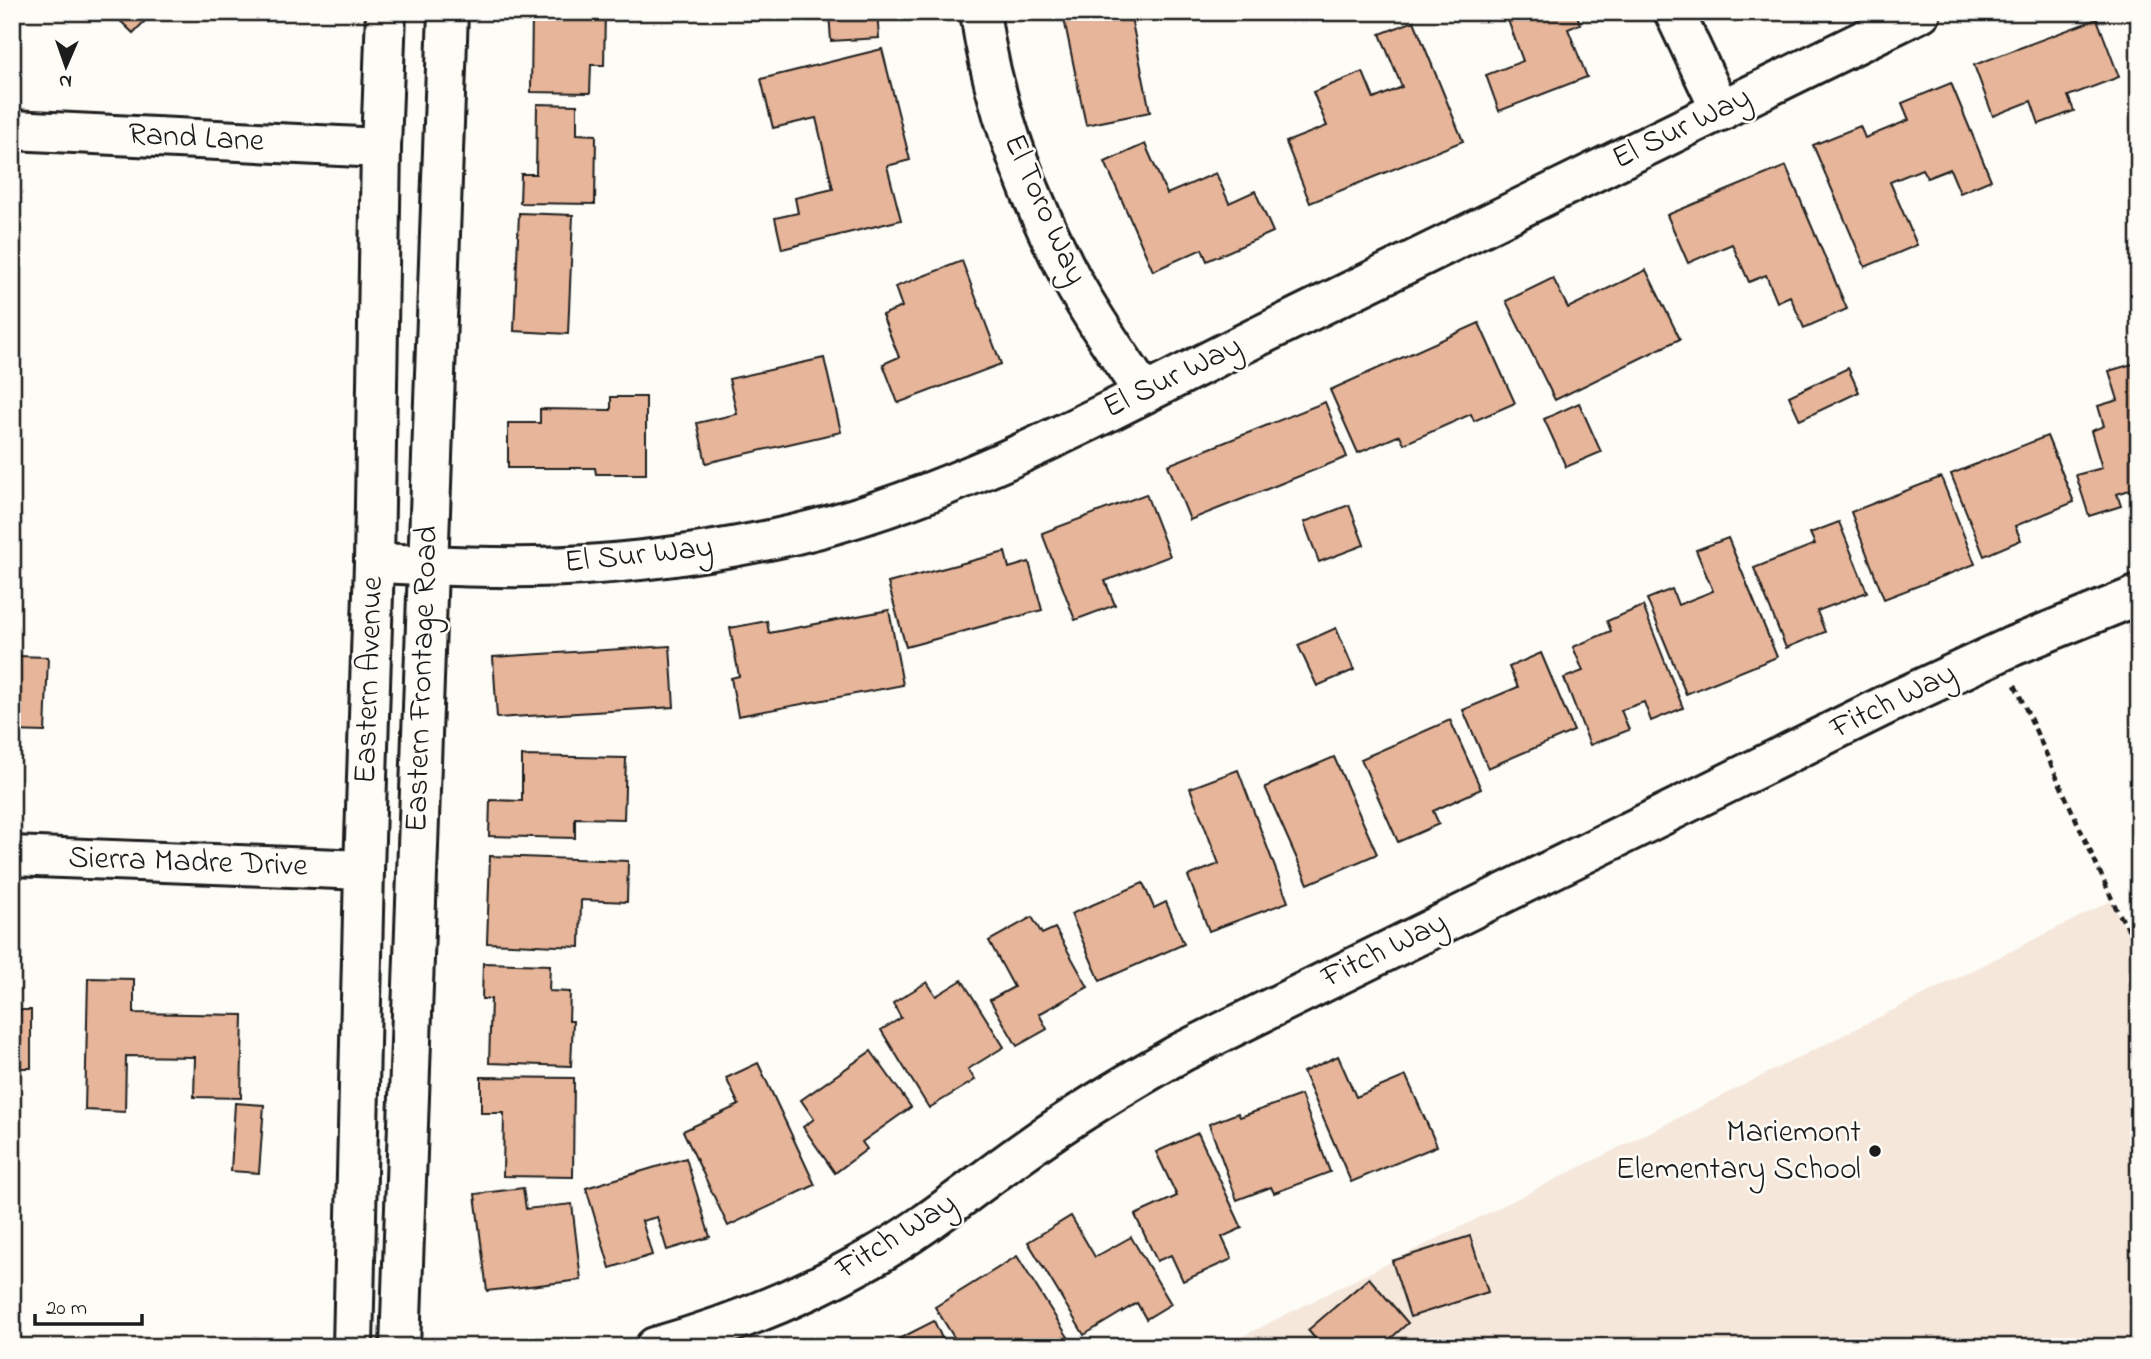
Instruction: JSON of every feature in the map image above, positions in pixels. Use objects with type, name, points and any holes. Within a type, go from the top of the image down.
[{"type":"street","name":"Eastern Avenue","points":[[354,1347],[364,870],[374,563],[380,148],[386,12]]},
{"type":"street","name":"Eastern Frontage Road","points":[[400,1347],[448,12]]},
{"type":"street","name":"El Toro Way","points":[[980,12],[1004,119],[1034,201],[1072,280],[1144,393]]},
{"type":"street","points":[[1674,12],[1721,111]]},
{"type":"street","name":"El Sur Way","points":[[374,563],[534,567],[642,560],[776,538],[854,517],[932,491],[1006,460],[1921,12]]},
{"type":"street","name":"Rand Lane","points":[[12,130],[380,148]]},
{"type":"street","name":"Fitch Way","points":[[655,1347],[695,1336],[785,1301],[870,1258],[925,1225],[1023,1151],[1100,1098],[1182,1052],[1882,707],[2000,652],[2139,595]]},
{"type":"street","name":"Sierra Madre Drive","points":[[12,856],[364,870]]},
{"type":"path","points":[[2000,652],[2117,910],[2139,947]]},
{"type":"shaded area","name":"Mariemont Elementary School","points":[[2111,901],[2139,955],[2139,1347],[1221,1347]]},
{"type":"building","points":[[111,12],[154,12],[133,33]]},
{"type":"building","points":[[532,12],[605,12],[604,65],[591,65],[590,93],[531,92]]},
{"type":"building","points":[[829,12],[877,12],[879,38],[831,41]]},
{"type":"building","points":[[1130,12],[1150,112],[1086,125],[1063,14]]},
{"type":"building","points":[[1505,12],[1576,12],[1580,24],[1568,29],[1587,77],[1499,111],[1486,75],[1523,61]]},
{"type":"building","points":[[2097,19],[2119,77],[2068,96],[2074,111],[2039,124],[2031,101],[1993,116],[1974,65]]},
{"type":"building","points":[[1414,21],[1463,141],[1310,203],[1286,142],[1327,126],[1313,92],[1363,72],[1374,99],[1402,87],[1380,34]]},
{"type":"building","points":[[882,49],[910,160],[887,166],[901,220],[782,249],[775,218],[798,213],[795,198],[833,189],[816,118],[773,128],[761,79]]},
{"type":"building","points":[[1951,83],[1991,180],[1960,193],[1950,169],[1927,178],[1922,169],[1890,182],[1917,245],[1865,267],[1813,145],[1860,126],[1865,138],[1909,120],[1902,103]]},
{"type":"building","points":[[537,104],[577,105],[577,134],[596,135],[595,204],[520,203],[521,174],[536,174]]},
{"type":"building","points":[[1145,144],[1167,194],[1216,173],[1229,203],[1255,191],[1273,232],[1207,261],[1202,249],[1153,271],[1105,162]]},
{"type":"building","points":[[1786,166],[1847,309],[1804,328],[1790,296],[1777,302],[1766,275],[1749,282],[1732,244],[1688,263],[1667,215]]},
{"type":"building","points":[[519,213],[573,215],[568,334],[514,331]]},
{"type":"building","points":[[962,261],[1001,364],[898,403],[883,364],[899,357],[882,315],[902,307],[895,287]]},
{"type":"building","points":[[1646,270],[1680,339],[1555,400],[1506,301],[1553,278],[1568,308]]},
{"type":"building","points":[[1479,323],[1515,403],[1474,421],[1471,414],[1404,444],[1400,435],[1358,453],[1330,390]]},
{"type":"building","points":[[824,358],[841,432],[706,463],[697,423],[737,414],[729,379]]},
{"type":"building","points":[[2139,362],[2139,487],[2117,494],[2121,506],[2089,516],[2076,475],[2102,468],[2091,431],[2104,426],[2098,406],[2118,400],[2109,371]]},
{"type":"building","points":[[1848,368],[1859,392],[1800,420],[1789,396]]},
{"type":"building","points":[[611,397],[646,397],[646,474],[596,474],[595,468],[508,468],[508,423],[540,423],[540,409],[611,410]]},
{"type":"building","points":[[1325,402],[1347,457],[1190,520],[1168,465]]},
{"type":"building","points":[[1579,403],[1601,452],[1566,467],[1544,419]]},
{"type":"building","points":[[2047,436],[2074,502],[2015,526],[2021,540],[1984,556],[1951,474]]},
{"type":"building","points":[[1941,477],[1975,564],[1884,599],[1851,512]]},
{"type":"building","points":[[1146,494],[1170,556],[1105,581],[1115,605],[1075,620],[1042,533]]},
{"type":"building","points":[[1349,505],[1364,545],[1319,562],[1304,522]]},
{"type":"building","points":[[1839,522],[1867,592],[1817,611],[1825,632],[1786,648],[1754,568],[1815,544],[1810,533]]},
{"type":"building","points":[[1728,538],[1777,657],[1686,694],[1647,599],[1672,589],[1678,605],[1713,591],[1696,550]]},
{"type":"building","points":[[1005,552],[1009,568],[1029,562],[1042,610],[906,647],[888,583]]},
{"type":"building","points":[[1643,606],[1683,708],[1651,721],[1644,702],[1621,710],[1629,730],[1590,745],[1564,678],[1583,671],[1573,647],[1611,631],[1607,621]]},
{"type":"building","points":[[889,610],[903,685],[738,716],[731,678],[739,676],[730,628],[767,621],[769,633]]},
{"type":"building","points":[[1336,628],[1354,670],[1317,686],[1298,645]]},
{"type":"building","points":[[670,646],[674,707],[497,718],[493,657]]},
{"type":"building","points":[[1541,653],[1574,731],[1488,768],[1463,710],[1518,687],[1509,667]]},
{"type":"building","points":[[16,656],[48,657],[45,732],[12,731],[12,676],[15,676]]},
{"type":"building","points":[[1450,720],[1481,789],[1433,811],[1439,824],[1398,842],[1361,759]]},
{"type":"building","points":[[522,756],[626,758],[624,819],[575,818],[575,838],[489,836],[490,800],[522,801]]},
{"type":"building","points":[[1334,757],[1377,854],[1308,884],[1265,787]]},
{"type":"building","points":[[1238,770],[1288,902],[1209,931],[1188,876],[1219,864],[1190,788]]},
{"type":"building","points":[[490,856],[628,861],[627,902],[581,900],[580,947],[487,943]]},
{"type":"building","points":[[1143,883],[1154,908],[1166,902],[1184,944],[1100,981],[1071,914]]},
{"type":"building","points":[[1032,917],[1042,934],[1055,928],[1088,987],[1039,1014],[1047,1029],[1017,1046],[990,1000],[1014,987],[989,941]]},
{"type":"building","points":[[483,963],[550,965],[549,991],[570,992],[569,1021],[573,1021],[571,1066],[489,1063],[491,999],[482,999]]},
{"type":"building","points":[[88,978],[134,979],[134,1013],[243,1015],[241,1098],[194,1097],[195,1057],[126,1056],[125,1112],[85,1110]]},
{"type":"building","points":[[962,980],[1004,1047],[968,1069],[975,1080],[929,1108],[881,1030],[901,1018],[893,1003],[927,982],[936,996]]},
{"type":"building","points":[[12,993],[14,1010],[31,1010],[31,1068],[12,1068]]},
{"type":"building","points":[[871,1051],[911,1107],[862,1142],[867,1149],[835,1173],[803,1127],[814,1119],[801,1100]]},
{"type":"building","points":[[1338,1056],[1356,1097],[1406,1076],[1437,1146],[1351,1182],[1303,1072]]},
{"type":"building","points":[[758,1063],[815,1185],[728,1226],[683,1131],[739,1105],[726,1078]]},
{"type":"building","points":[[481,1077],[574,1078],[573,1177],[503,1176],[504,1113],[481,1113]]},
{"type":"building","points":[[1301,1095],[1330,1172],[1274,1193],[1271,1187],[1237,1200],[1209,1124],[1238,1113],[1240,1117]]},
{"type":"building","points":[[235,1103],[264,1105],[259,1173],[231,1171]]},
{"type":"building","points":[[1198,1133],[1242,1228],[1222,1237],[1232,1259],[1183,1281],[1171,1255],[1157,1261],[1135,1215],[1177,1196],[1156,1152]]},
{"type":"building","points":[[686,1158],[710,1237],[667,1250],[657,1217],[642,1221],[652,1255],[610,1268],[586,1188]]},
{"type":"building","points":[[523,1188],[526,1209],[572,1204],[581,1280],[487,1291],[475,1194]]},
{"type":"building","points":[[1071,1216],[1095,1257],[1131,1237],[1171,1304],[1146,1319],[1137,1303],[1084,1335],[1028,1242]]},
{"type":"building","points":[[1470,1236],[1488,1292],[1410,1317],[1392,1261]]},
{"type":"building","points":[[1017,1256],[1073,1345],[1019,1347],[1016,1342],[1009,1347],[960,1347],[935,1307]]},
{"type":"building","points":[[1369,1278],[1408,1323],[1381,1347],[1322,1347],[1308,1330]]},
{"type":"building","points":[[934,1321],[946,1347],[883,1347]]},
{"type":"building","points":[[872,1340],[876,1347],[859,1347]]},
{"type":"place","name":"Mariemont Elementary School","points":[[1875,1151]]}]
